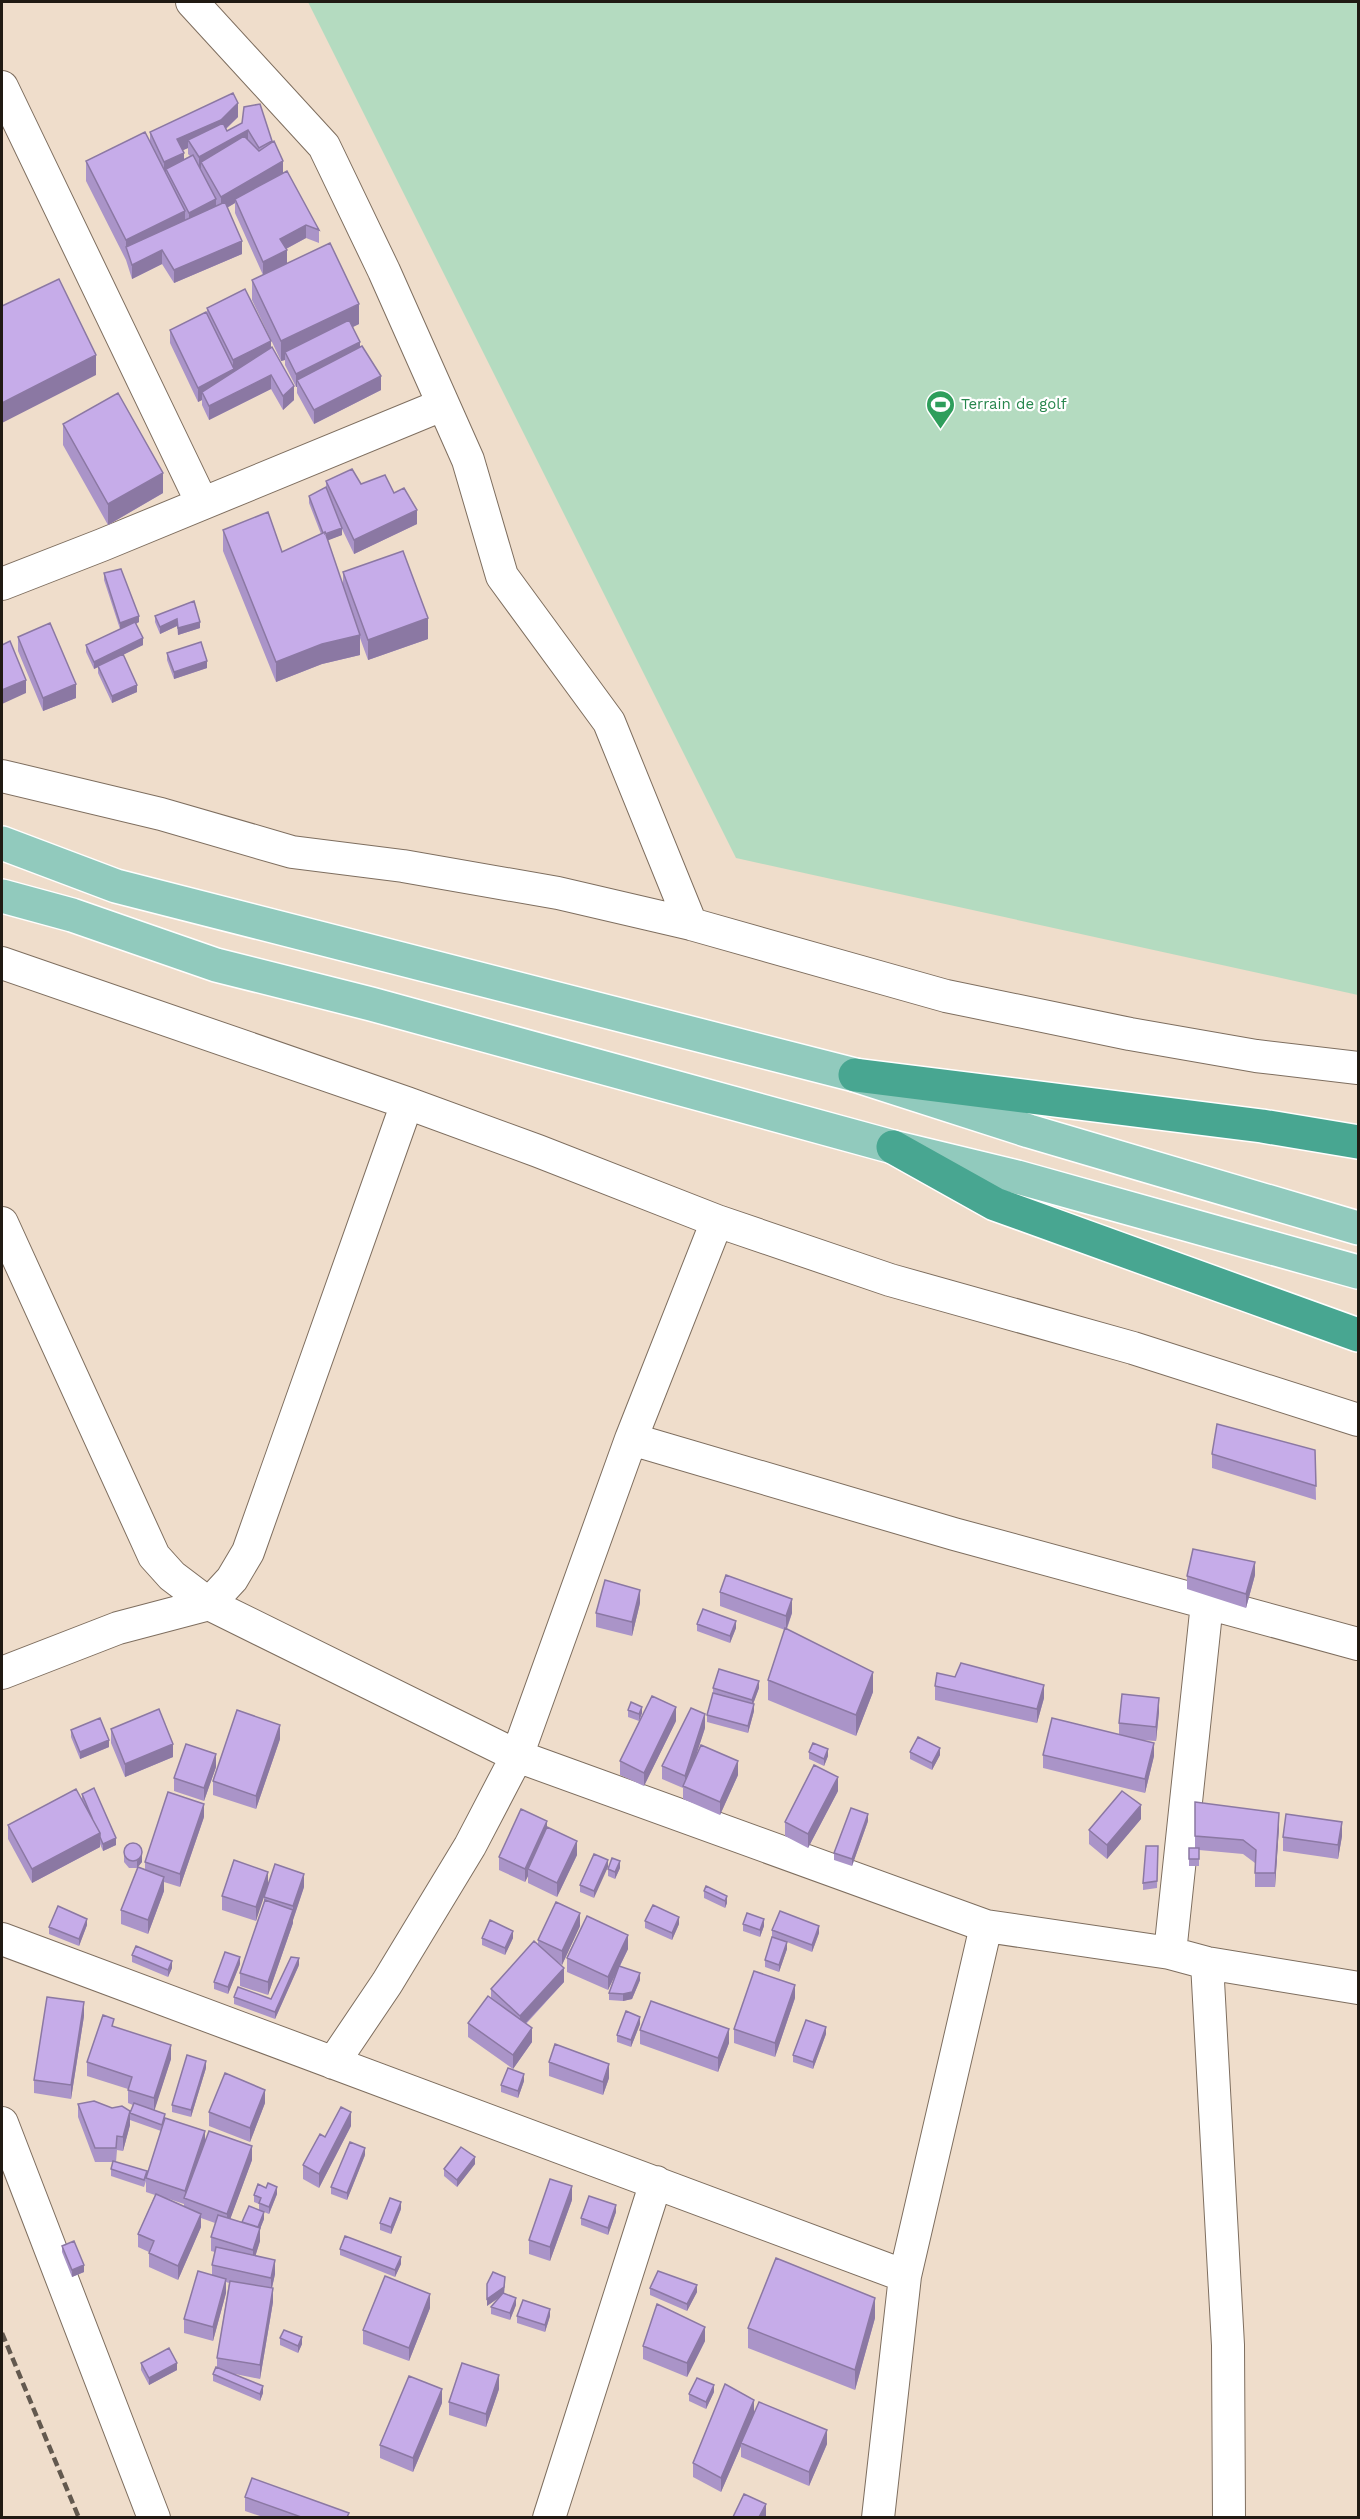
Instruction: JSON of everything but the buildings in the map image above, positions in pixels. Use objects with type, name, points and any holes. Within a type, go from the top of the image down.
[{"type":"highway","points":[[855,1075],[1262,1126],[1359,1142]]},
{"type":"highway","points":[[893,1147],[995,1204],[1359,1335]]},
{"type":"main road","points":[[4,846],[116,886],[855,1075],[1029,1131],[1359,1228]]},
{"type":"main road","points":[[10,906],[116,886]]},
{"type":"main road","points":[[10,906],[72,915],[216,965],[371,1004],[893,1147],[1017,1176],[1359,1272]]},
{"type":"street","points":[[192,2],[324,146],[384,271],[468,460],[502,576],[609,722],[691,924]]},
{"type":"street","points":[[2,87],[202,503]]},
{"type":"street","points":[[2,584],[442,405]]},
{"type":"street","points":[[2,776],[161,814],[292,852],[403,866],[558,893],[691,924],[946,996],[1256,1056],[1359,1068]]},
{"type":"street","points":[[2,963],[407,1103],[717,1221],[890,1280],[1134,1348],[1359,1420]]},
{"type":"street","points":[[2,1673],[118,1628],[209,1605],[232,1579],[248,1552],[407,1103]]},
{"type":"street","points":[[333,2063],[387,1983],[470,1846],[517,1756],[631,1439],[717,1221]]},
{"type":"street","points":[[2,1223],[154,1556],[172,1576],[209,1605],[517,1756],[986,1926],[1170,1953],[1207,1963],[1359,1988]]},
{"type":"street","points":[[631,1439],[942,1530],[1359,1644]]},
{"type":"street","points":[[1170,1953],[1207,1603]]},
{"type":"street","points":[[878,2517],[905,2276],[986,1926]]},
{"type":"street","points":[[2,1939],[905,2276]]},
{"type":"street","points":[[1207,1963],[1228,2345],[1229,2517]]},
{"type":"street","points":[[2,2123],[154,2517]]},
{"type":"street","points":[[549,2517],[656,2182]]},
{"type":"green space","name":"Terrain de golf","points":[[308,2],[1358,2],[1358,995],[736,858]]},
{"type":"railway","points":[[2,2333],[79,2518]]},
{"type":"place","name":"Terrain de golf","points":[[940,430]]}]
